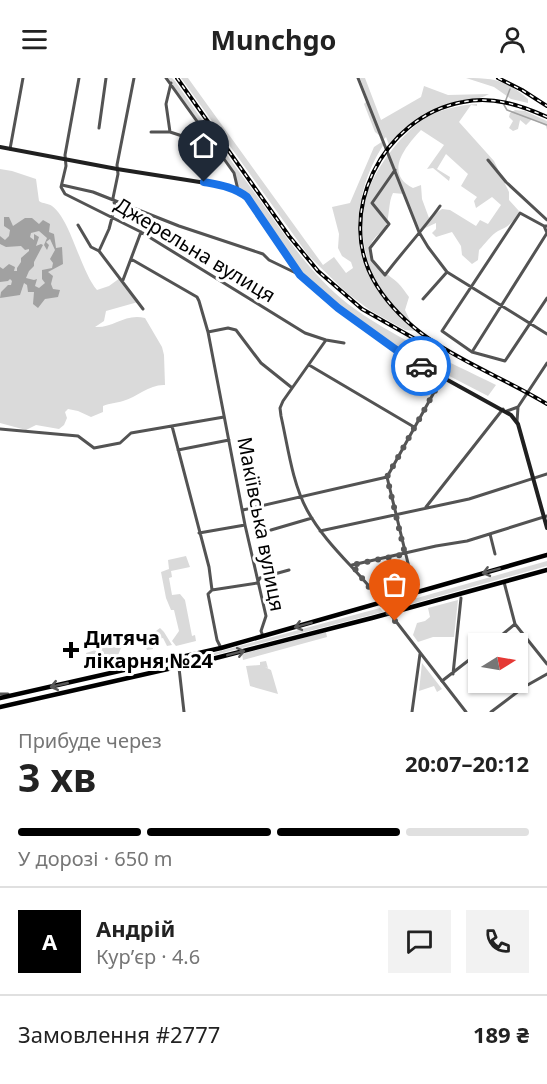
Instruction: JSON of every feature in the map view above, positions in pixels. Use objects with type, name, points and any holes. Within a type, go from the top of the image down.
[{"type":"main road","points":[[0,147],[238,190],[247,197],[300,275],[323,296],[406,357],[505,410],[518,424],[547,528]]},
{"type":"main road","points":[[0,696],[221,648],[547,555]]},
{"type":"main road","points":[[0,707],[179,667],[547,570]]},
{"type":"street","points":[[10,149],[23,78]]},
{"type":"street","points":[[80,78],[62,185],[93,192],[179,226],[263,254],[269,260],[300,275]]},
{"type":"street","points":[[99,128],[106,78]]},
{"type":"street","points":[[99,251],[109,230],[115,206],[117,169],[134,78]]},
{"type":"street","points":[[166,78],[234,173],[238,190]]},
{"type":"street","points":[[358,78],[419,232],[432,254],[447,272],[547,334]]},
{"type":"street","points":[[170,132],[166,104],[171,83]]},
{"type":"street","points":[[151,132],[170,132],[215,146]]},
{"type":"street","points":[[488,160],[506,181],[547,220]]},
{"type":"street","points":[[394,171],[372,203],[389,224],[370,248],[372,260],[385,275],[406,245],[440,206]]},
{"type":"street","name":"Джерельна вулиця","points":[[62,185],[65,194],[141,232],[305,333],[344,343]]},
{"type":"street","points":[[472,352],[547,233],[545,226],[520,213],[442,331],[472,352],[505,362],[547,298]]},
{"type":"street","points":[[78,225],[92,247],[99,251],[123,279],[143,309]]},
{"type":"street","points":[[123,279],[141,232]]},
{"type":"street","name":"Макіївська вулиця","points":[[131,259],[197,297],[208,332],[245,525],[266,616],[261,630],[263,636]]},
{"type":"street","points":[[423,300],[447,272]]},
{"type":"street","points":[[208,332],[228,328],[236,330],[261,363],[291,387]]},
{"type":"street","points":[[326,340],[291,387],[280,408],[301,497],[320,531],[352,565],[466,712]]},
{"type":"street","points":[[518,424],[518,407],[547,363]]},
{"type":"street","points":[[309,365],[414,427]]},
{"type":"street","points":[[415,592],[387,477],[442,378]]},
{"type":"street","points":[[425,508],[505,410],[518,407]]},
{"type":"street","name":"Макіївська вулиця","points":[[0,429],[41,432],[68,437],[78,436],[94,448],[120,443],[131,433],[224,417]]},
{"type":"street","points":[[172,426],[209,567],[212,590]]},
{"type":"street","points":[[178,450],[229,440]]},
{"type":"street","points":[[320,531],[469,499],[547,474]]},
{"type":"street","points":[[243,510],[387,477]]},
{"type":"street","points":[[352,565],[467,541],[545,516]]},
{"type":"street","points":[[271,530],[312,518]]},
{"type":"street","points":[[199,533],[245,525]]},
{"type":"street","points":[[490,534],[495,554]]},
{"type":"street","points":[[221,648],[217,640],[208,594],[212,590],[257,583],[260,578],[289,570]]},
{"type":"street","points":[[504,582],[515,624],[547,664]]},
{"type":"street","points":[[453,674],[461,598]]},
{"type":"street","points":[[504,633],[515,624]]},
{"type":"street","points":[[412,712],[420,654]]},
{"type":"street","points":[[178,659],[184,712]]},
{"type":"street","points":[[442,681],[468,661]]},
{"type":"street","points":[[490,712],[524,687],[547,674]]},
{"type":"shaded area","points":[[165,78],[172,78],[175,81],[288,239],[335,293],[383,327],[496,385],[488,396],[399,350],[301,275],[247,197],[238,190],[234,173]]},
{"type":"shaded area","points":[[181,78],[188,78],[323,265],[334,257],[346,273],[353,268],[351,262],[342,256],[338,248],[339,234],[332,207],[350,203],[374,147],[383,141],[384,144],[370,171],[361,200],[359,231],[363,261],[367,258],[362,233],[363,208],[371,184],[384,160],[402,138],[427,117],[448,109],[463,106],[477,104],[477,106],[471,105],[459,122],[494,161],[509,192],[509,200],[519,211],[510,224],[493,235],[479,250],[478,260],[472,264],[462,255],[461,246],[452,232],[436,237],[432,233],[436,229],[436,223],[418,229],[404,194],[393,193],[386,225],[372,241],[370,254],[375,264],[398,283],[409,297],[405,310],[415,331],[405,330],[371,311],[347,293],[308,255]],"holes":[[[421,130],[444,145],[427,169],[433,168],[449,181],[450,177],[437,169],[446,154],[468,174],[461,186],[477,197],[474,201],[476,208],[492,197],[501,205],[488,224],[480,220],[476,226],[450,210],[442,209],[429,218],[422,199],[421,185],[413,188],[399,175],[400,159]]]},
{"type":"shaded area","points":[[360,78],[365,78],[381,120],[421,97],[424,86],[448,95],[489,94],[480,98],[447,104],[431,111],[389,145],[386,137],[384,139],[375,132],[364,104],[368,100]]},
{"type":"shaded area","points":[[466,78],[499,81],[528,99],[528,103],[511,99],[494,87]]},
{"type":"shaded area","points":[[515,110],[525,111],[547,121],[547,130],[546,126],[532,119],[526,125],[520,120],[518,129],[513,131],[509,128],[513,121],[509,117],[510,113]]},
{"type":"shaded area","points":[[0,169],[36,179],[39,201],[50,205],[65,222],[85,270],[97,290],[109,286],[120,278],[138,302],[106,311],[104,321],[95,327],[102,327],[131,317],[145,318],[162,347],[165,385],[159,385],[128,399],[103,406],[103,412],[91,417],[68,409],[65,412],[67,418],[64,425],[59,429],[36,425],[26,430],[0,423]]},
{"type":"shaded area","points":[[4,217],[9,217],[13,226],[25,218],[32,218],[39,224],[43,220],[50,224],[49,232],[54,234],[56,248],[62,247],[63,264],[48,272],[53,276],[51,284],[53,289],[60,290],[58,297],[45,299],[38,308],[33,304],[34,292],[28,292],[27,285],[24,283],[20,295],[0,298],[1,292],[11,285],[12,281],[10,279],[0,282],[0,267],[3,269],[9,264],[15,267],[14,271],[17,271],[21,258],[29,251],[21,246],[6,247],[0,244],[0,236],[5,240],[9,236],[10,230],[4,226]],"holes":[[[39,231],[47,238],[44,245],[47,250],[49,245],[46,242],[50,239],[55,250],[50,259],[53,263],[52,268],[42,270],[42,279],[45,283],[39,288],[35,286],[37,279],[26,278],[43,245],[36,246],[39,237],[34,234],[34,240],[30,237],[31,233]]]},
{"type":"shaded area","points":[[186,556],[190,567],[171,571],[172,577],[169,578],[172,595],[180,594],[185,600],[192,636],[195,635],[196,641],[176,646],[172,641],[179,631],[174,610],[171,610],[166,598],[161,572],[169,569],[168,560]]},
{"type":"shaded area","points":[[547,561],[547,566],[395,607],[396,604]]},
{"type":"shaded area","points":[[458,600],[454,637],[433,637],[418,642],[413,635],[417,623],[430,617],[428,608]]},
{"type":"shaded area","points":[[380,608],[383,612],[183,663],[184,661]]},
{"type":"shaded area","points":[[160,628],[172,645],[167,646],[163,638],[151,641],[153,649],[147,650],[144,640]]},
{"type":"shaded area","points":[[128,632],[132,644],[121,648],[116,660],[107,667],[88,663],[86,653],[102,648]]},
{"type":"shaded area","points":[[326,632],[327,637],[243,660],[242,654]]},
{"type":"shaded area","points":[[266,661],[268,668],[265,667],[271,670],[278,694],[250,686],[246,666],[260,665],[260,662]]},
{"type":"shaded area","points":[[422,663],[442,689],[437,692],[434,686],[419,691]]},
{"type":"waterway","points":[[510,89],[504,105],[507,110],[547,125]]},
{"type":"railway","points":[[177,78],[289,236],[318,271],[362,309],[424,344]]},
{"type":"railway","points":[[498,78],[547,106]]},
{"type":"railway","points":[[547,117],[516,105],[485,100],[463,102],[434,111],[409,127],[389,148],[373,173],[363,200],[360,229],[364,258],[377,286],[412,326],[454,355],[547,404]]},
{"type":"way so far","points":[[395,621],[352,565],[405,554],[387,477],[442,378],[421,366]]},
{"type":"place","name":"Дитяча лікарня №24","points":[[71,650]]},
{"type":"route","points":[[204,182],[238,190],[247,197],[300,275],[338,308],[421,366]]}]
